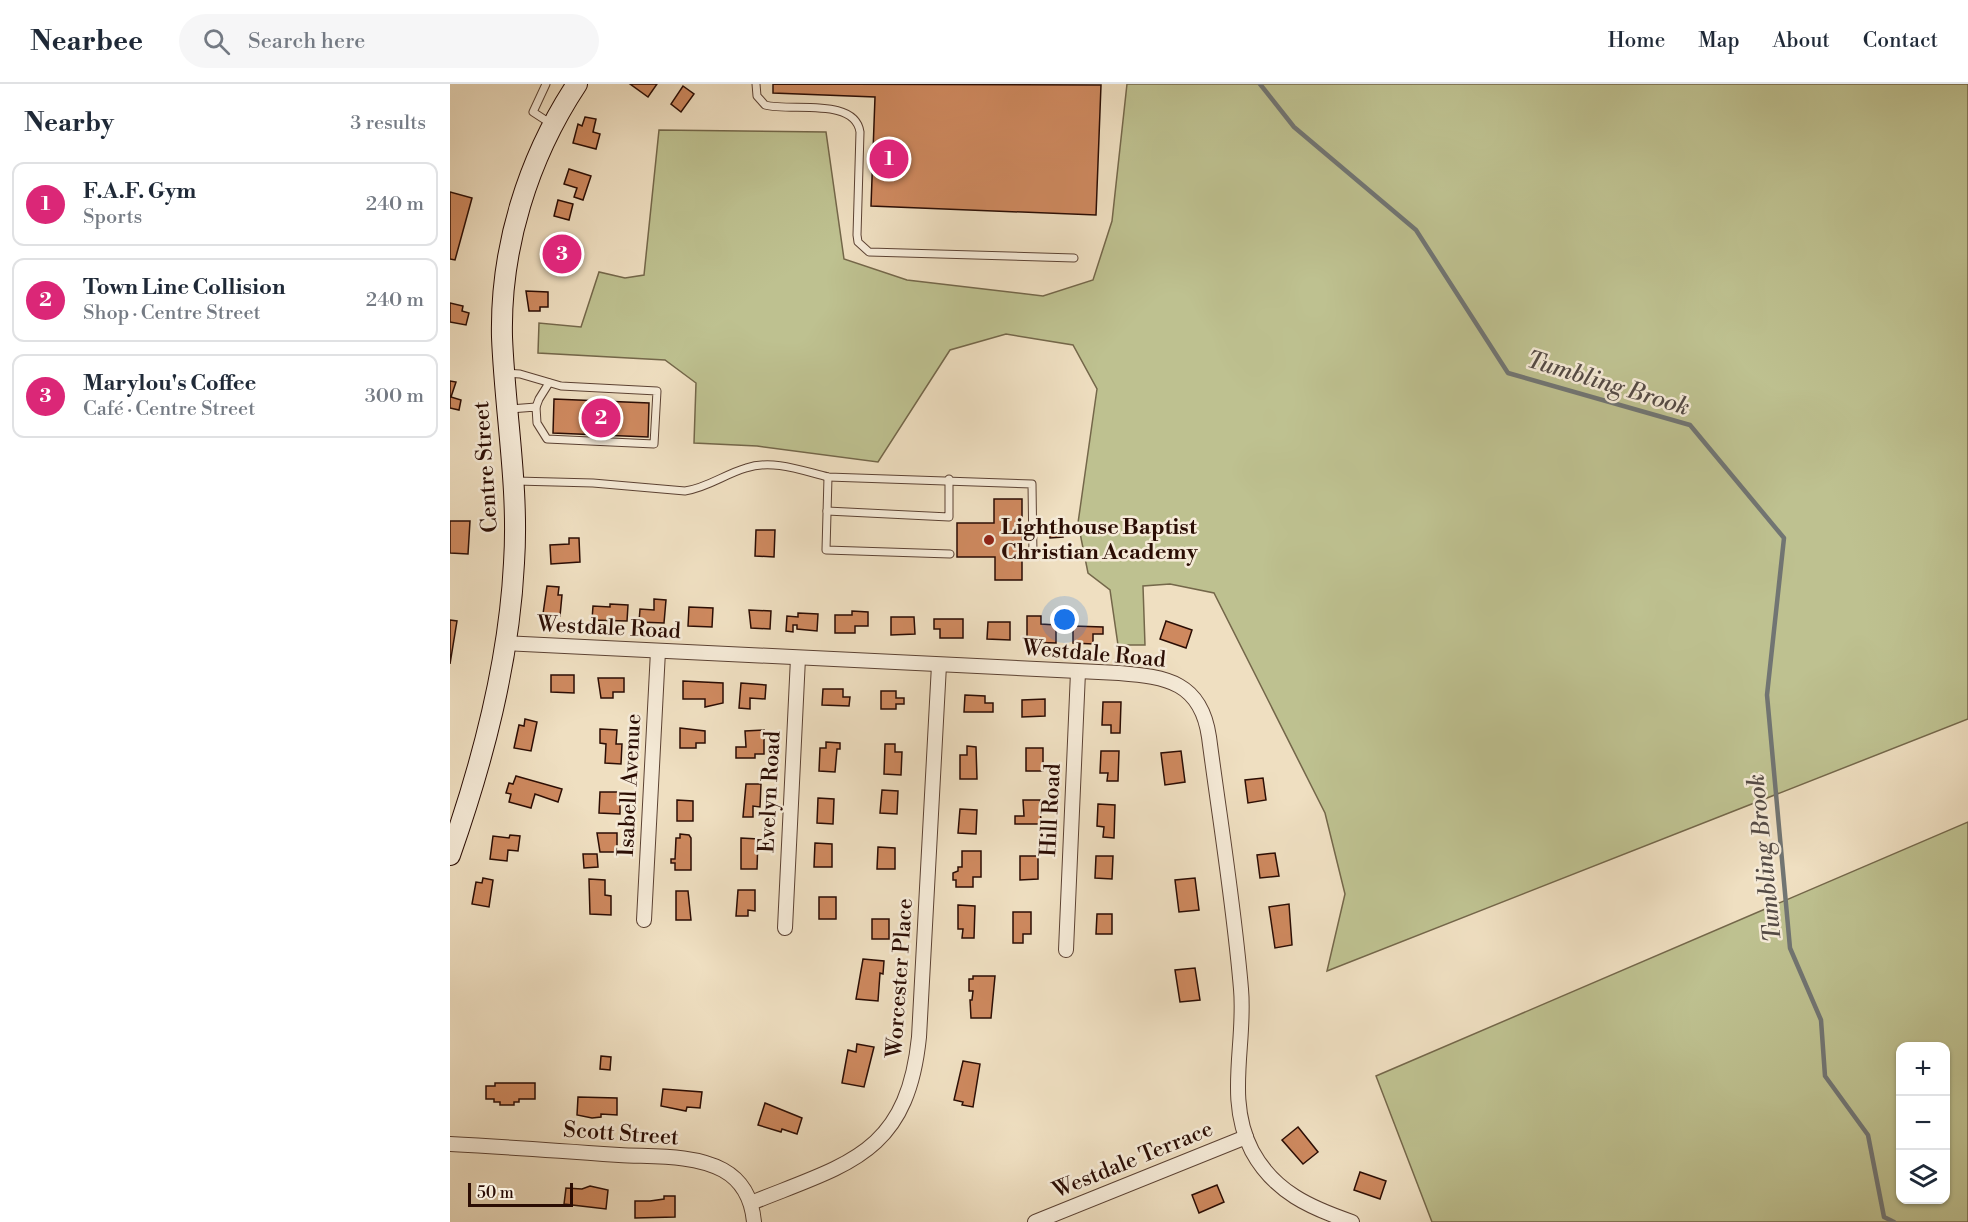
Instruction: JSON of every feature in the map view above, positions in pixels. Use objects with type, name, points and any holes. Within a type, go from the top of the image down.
[{"type":"main road","name":"Centre Street","points":[[450,855],[455,822],[482,753],[506,643],[514,563],[514,481],[504,372],[502,314],[510,246],[525,189],[553,125],[577,84]]},
{"type":"street","name":"Westdale Road","points":[[506,643],[1141,675],[1170,680],[1190,693],[1204,715],[1209,737],[1241,988],[1237,1095],[1245,1137],[1260,1164],[1290,1195],[1314,1209],[1352,1222]]},
{"type":"street","name":"Isabell Avenue","points":[[644,920],[658,651]]},
{"type":"street","name":"Evelyn Road","points":[[785,928],[798,658]]},
{"type":"street","name":"Worcester Place","points":[[751,1203],[841,1166],[866,1153],[884,1137],[897,1118],[910,1091],[919,1037],[939,665]]},
{"type":"street","name":"Hill Road","points":[[1066,950],[1078,672]]},
{"type":"street","name":"Westdale Terrace","points":[[1035,1222],[1245,1137]]},
{"type":"street","name":"Scott Street","points":[[450,1144],[668,1158],[706,1163],[735,1178],[751,1203],[754,1222]]},
{"type":"lane","points":[[546,84],[533,112],[553,125]]},
{"type":"lane","points":[[756,84],[757,96],[765,105],[842,111],[857,123],[860,132],[857,235],[858,242],[868,252],[1074,258]]},
{"type":"lane","points":[[504,372],[520,374],[561,386],[657,391],[654,444],[547,439],[537,423],[536,407],[538,399],[549,383]]},
{"type":"lane","points":[[507,409],[536,407]]},
{"type":"lane","points":[[514,481],[593,483],[685,491],[700,488],[743,468],[759,466],[802,469],[828,477],[949,479],[1032,484],[1033,555]]},
{"type":"lane","points":[[828,477],[826,550],[950,554]]},
{"type":"lane","points":[[827,512],[949,517],[949,479]]},
{"type":"green space","points":[[1127,84],[1968,84],[1968,719],[1327,971],[1345,894],[1325,813],[1214,593],[1170,584],[1143,586],[1145,645],[1118,645],[1110,590],[1088,573],[1078,523],[1097,389],[1073,345],[1006,334],[950,350],[878,462],[757,446],[694,443],[696,383],[665,360],[538,353],[539,323],[581,327],[599,272],[625,278],[644,275],[659,130],[826,132],[844,259],[907,280],[1043,296],[1093,280],[1112,221]]},
{"type":"green space","points":[[1968,822],[1968,1222],[1432,1222],[1376,1076]]},
{"type":"building","points":[[630,84],[657,84],[648,97]]},
{"type":"building","points":[[773,84],[1101,85],[1096,215],[871,206],[875,97],[773,93]]},
{"type":"building","points":[[683,86],[694,94],[681,112],[671,104]]},
{"type":"building","points":[[585,117],[596,119],[593,132],[600,134],[596,149],[573,143],[578,124],[582,126]]},
{"type":"building","points":[[569,169],[591,176],[583,200],[574,197],[577,188],[564,184]]},
{"type":"building","points":[[450,192],[472,198],[455,260],[450,259]]},
{"type":"building","points":[[558,200],[573,204],[569,220],[554,216]]},
{"type":"building","points":[[553,239],[576,243],[572,268],[549,265]]},
{"type":"building","points":[[526,291],[548,292],[548,307],[540,307],[540,311],[529,311]]},
{"type":"building","points":[[450,303],[463,306],[462,311],[469,313],[466,325],[450,322]]},
{"type":"building","points":[[450,381],[456,382],[451,397],[461,400],[459,410],[450,408]]},
{"type":"building","points":[[554,399],[649,403],[648,437],[553,433]]},
{"type":"building","name":"Lighthouse Baptist Christian Academy","points":[[994,499],[1022,499],[1022,580],[995,580],[995,557],[957,557],[957,523],[994,523]]},
{"type":"building","points":[[450,521],[470,521],[468,554],[450,553]]},
{"type":"building","points":[[1062,529],[1063,537],[1050,538],[1049,530]]},
{"type":"building","points":[[756,530],[775,530],[774,557],[755,556]]},
{"type":"building","points":[[569,538],[579,538],[580,562],[551,564],[550,545],[569,544]]},
{"type":"building","points":[[547,586],[559,587],[558,595],[562,595],[560,616],[543,614]]},
{"type":"building","points":[[654,599],[666,600],[664,623],[639,622],[640,609],[654,610]]},
{"type":"building","points":[[610,604],[628,605],[627,621],[592,620],[593,606],[610,607]]},
{"type":"building","points":[[689,607],[713,608],[712,627],[688,626]]},
{"type":"building","points":[[749,610],[771,611],[770,629],[751,628]]},
{"type":"building","points":[[852,611],[868,612],[868,626],[855,626],[855,633],[835,633],[835,615],[852,615]]},
{"type":"building","points":[[798,613],[818,614],[817,631],[797,629],[797,625],[793,625],[793,632],[786,631],[787,616],[798,617]]},
{"type":"building","points":[[1027,616],[1041,616],[1041,624],[1056,625],[1056,643],[1027,642]]},
{"type":"building","points":[[891,617],[914,617],[915,634],[891,635]]},
{"type":"building","points":[[934,619],[963,619],[963,638],[940,638],[940,629],[934,629]]},
{"type":"building","points":[[450,620],[457,621],[450,664]]},
{"type":"building","points":[[1166,621],[1192,630],[1186,648],[1160,639]]},
{"type":"building","points":[[988,622],[1010,622],[1010,640],[987,639]]},
{"type":"building","points":[[1073,626],[1103,627],[1103,634],[1093,634],[1093,644],[1073,643]]},
{"type":"building","points":[[551,675],[574,675],[574,693],[551,692]]},
{"type":"building","points":[[598,678],[624,678],[624,692],[613,692],[613,698],[601,698]]},
{"type":"building","points":[[683,681],[723,683],[723,703],[705,707],[705,699],[683,699]]},
{"type":"building","points":[[741,683],[766,685],[765,699],[750,698],[750,709],[739,708]]},
{"type":"building","points":[[823,689],[843,689],[843,697],[850,697],[849,706],[822,705]]},
{"type":"building","points":[[881,691],[896,691],[896,698],[904,698],[904,704],[896,704],[896,709],[881,709]]},
{"type":"building","points":[[965,695],[985,696],[985,703],[993,703],[993,712],[964,712]]},
{"type":"building","points":[[1045,699],[1045,716],[1022,717],[1022,700]]},
{"type":"building","points":[[1103,702],[1121,702],[1120,733],[1111,733],[1111,725],[1102,725]]},
{"type":"building","points":[[525,719],[537,722],[531,751],[514,748],[519,725],[524,726]]},
{"type":"building","points":[[680,728],[705,731],[705,743],[696,743],[696,748],[680,748]]},
{"type":"building","points":[[600,729],[617,730],[616,744],[622,744],[621,764],[605,763],[606,744],[600,743]]},
{"type":"building","points":[[764,730],[764,754],[755,754],[755,758],[736,758],[736,747],[746,747],[745,731]]},
{"type":"building","points":[[826,742],[840,743],[840,749],[837,749],[835,772],[819,771],[820,748],[826,748]]},
{"type":"building","points":[[885,744],[895,744],[895,752],[902,752],[901,775],[884,774]]},
{"type":"building","points":[[967,746],[976,747],[977,779],[960,779],[960,755],[967,755]]},
{"type":"building","points":[[1026,748],[1043,748],[1043,771],[1026,771]]},
{"type":"building","points":[[1101,751],[1119,751],[1118,781],[1107,781],[1108,773],[1100,773]]},
{"type":"building","points":[[1181,751],[1185,782],[1165,785],[1161,753]]},
{"type":"building","points":[[516,776],[562,789],[558,802],[535,794],[531,808],[509,802],[511,794],[506,793],[509,783],[513,784]]},
{"type":"building","points":[[1263,778],[1266,800],[1248,803],[1245,780]]},
{"type":"building","points":[[746,784],[761,784],[760,807],[753,806],[753,817],[743,817]]},
{"type":"building","points":[[882,790],[898,791],[897,814],[880,813]]},
{"type":"building","points":[[600,792],[620,792],[620,814],[599,813]]},
{"type":"building","points":[[818,798],[834,799],[833,824],[817,823]]},
{"type":"building","points":[[677,800],[693,801],[693,821],[677,821]]},
{"type":"building","points":[[1023,800],[1040,800],[1041,824],[1015,824],[1015,816],[1024,816]]},
{"type":"building","points":[[1098,804],[1115,805],[1114,838],[1103,837],[1104,827],[1097,826]]},
{"type":"building","points":[[960,809],[977,810],[976,834],[958,833]]},
{"type":"building","points":[[597,833],[617,833],[617,852],[600,852]]},
{"type":"building","points":[[680,834],[689,835],[691,838],[691,870],[675,870],[675,863],[671,863],[671,859],[675,859],[676,838],[680,838]]},
{"type":"building","points":[[510,835],[520,836],[518,851],[508,850],[507,861],[490,859],[493,836],[509,838]]},
{"type":"building","points":[[741,838],[758,839],[757,869],[741,869]]},
{"type":"building","points":[[815,843],[832,844],[832,867],[814,867]]},
{"type":"building","points":[[878,847],[895,848],[895,869],[877,869]]},
{"type":"building","points":[[962,851],[981,851],[981,877],[973,877],[973,887],[956,887],[956,880],[953,880],[953,873],[958,871],[958,867],[962,867]]},
{"type":"building","points":[[1275,853],[1279,876],[1260,878],[1257,855]]},
{"type":"building","points":[[583,854],[597,854],[598,867],[584,868]]},
{"type":"building","points":[[1020,856],[1038,856],[1038,879],[1020,880]]},
{"type":"building","points":[[1096,856],[1113,856],[1112,879],[1095,878]]},
{"type":"building","points":[[483,878],[493,880],[489,907],[472,904],[476,882],[482,883]]},
{"type":"building","points":[[1195,878],[1199,910],[1179,912],[1175,880]]},
{"type":"building","points":[[589,879],[605,880],[605,895],[611,896],[611,915],[590,914]]},
{"type":"building","points":[[738,890],[755,890],[755,911],[748,910],[748,916],[736,916]]},
{"type":"building","points":[[676,891],[688,891],[691,920],[676,920]]},
{"type":"building","points":[[819,897],[836,897],[836,919],[819,919]]},
{"type":"building","points":[[1289,904],[1292,945],[1275,948],[1269,907]]},
{"type":"building","points":[[958,905],[975,906],[974,938],[962,938],[963,929],[958,929]]},
{"type":"building","points":[[1013,912],[1031,912],[1031,934],[1023,934],[1023,943],[1013,943]]},
{"type":"building","points":[[1097,914],[1112,914],[1112,934],[1096,934]]},
{"type":"building","points":[[872,919],[889,919],[889,939],[872,939]]},
{"type":"building","points":[[863,959],[884,961],[883,974],[880,973],[878,1001],[856,999]]},
{"type":"building","points":[[1195,968],[1200,1000],[1180,1002],[1175,970]]},
{"type":"building","points":[[973,976],[995,976],[991,1018],[971,1018],[970,1000],[972,1000],[973,991],[969,991],[969,979],[973,979]]},
{"type":"building","points":[[857,1044],[874,1047],[864,1087],[842,1083],[848,1050],[856,1052]]},
{"type":"building","points":[[601,1056],[611,1057],[610,1070],[600,1069]]},
{"type":"building","points":[[963,1061],[980,1064],[973,1107],[962,1105],[963,1102],[954,1100]]},
{"type":"building","points":[[495,1083],[535,1083],[535,1099],[519,1099],[519,1102],[514,1102],[514,1105],[500,1105],[500,1102],[494,1102],[494,1099],[486,1099],[486,1086],[495,1086]]},
{"type":"building","points":[[663,1089],[702,1092],[700,1108],[687,1107],[686,1111],[661,1106]]},
{"type":"building","points":[[578,1097],[617,1098],[617,1115],[601,1114],[601,1117],[592,1118],[577,1115]]},
{"type":"building","points":[[765,1103],[802,1118],[797,1134],[758,1125]]},
{"type":"building","points":[[1298,1127],[1318,1152],[1303,1164],[1282,1140]]},
{"type":"building","points":[[1360,1172],[1386,1181],[1380,1199],[1354,1190]]},
{"type":"building","points":[[1217,1185],[1224,1202],[1199,1213],[1192,1195]]},
{"type":"building","points":[[590,1186],[608,1190],[606,1209],[564,1204],[566,1188],[582,1189]]},
{"type":"building","points":[[664,1196],[675,1196],[675,1217],[635,1218],[635,1201],[664,1199]]},
{"type":"waterway","name":"Tumbling Brook","points":[[1260,84],[1294,127],[1416,230],[1508,373],[1690,425],[1784,538],[1767,695],[1790,948],[1821,1020],[1825,1076],[1868,1135],[1884,1217],[1894,1222]]},
{"type":"place","name":"F.A.F. Gym","points":[[889,159]]},
{"type":"place","name":"Marylou's Coffee","points":[[562,254]]},
{"type":"place","name":"Town Line Collision","points":[[601,418]]},
{"type":"place","name":"Lighthouse Baptist Christian Academy","points":[[989,540]]}]
